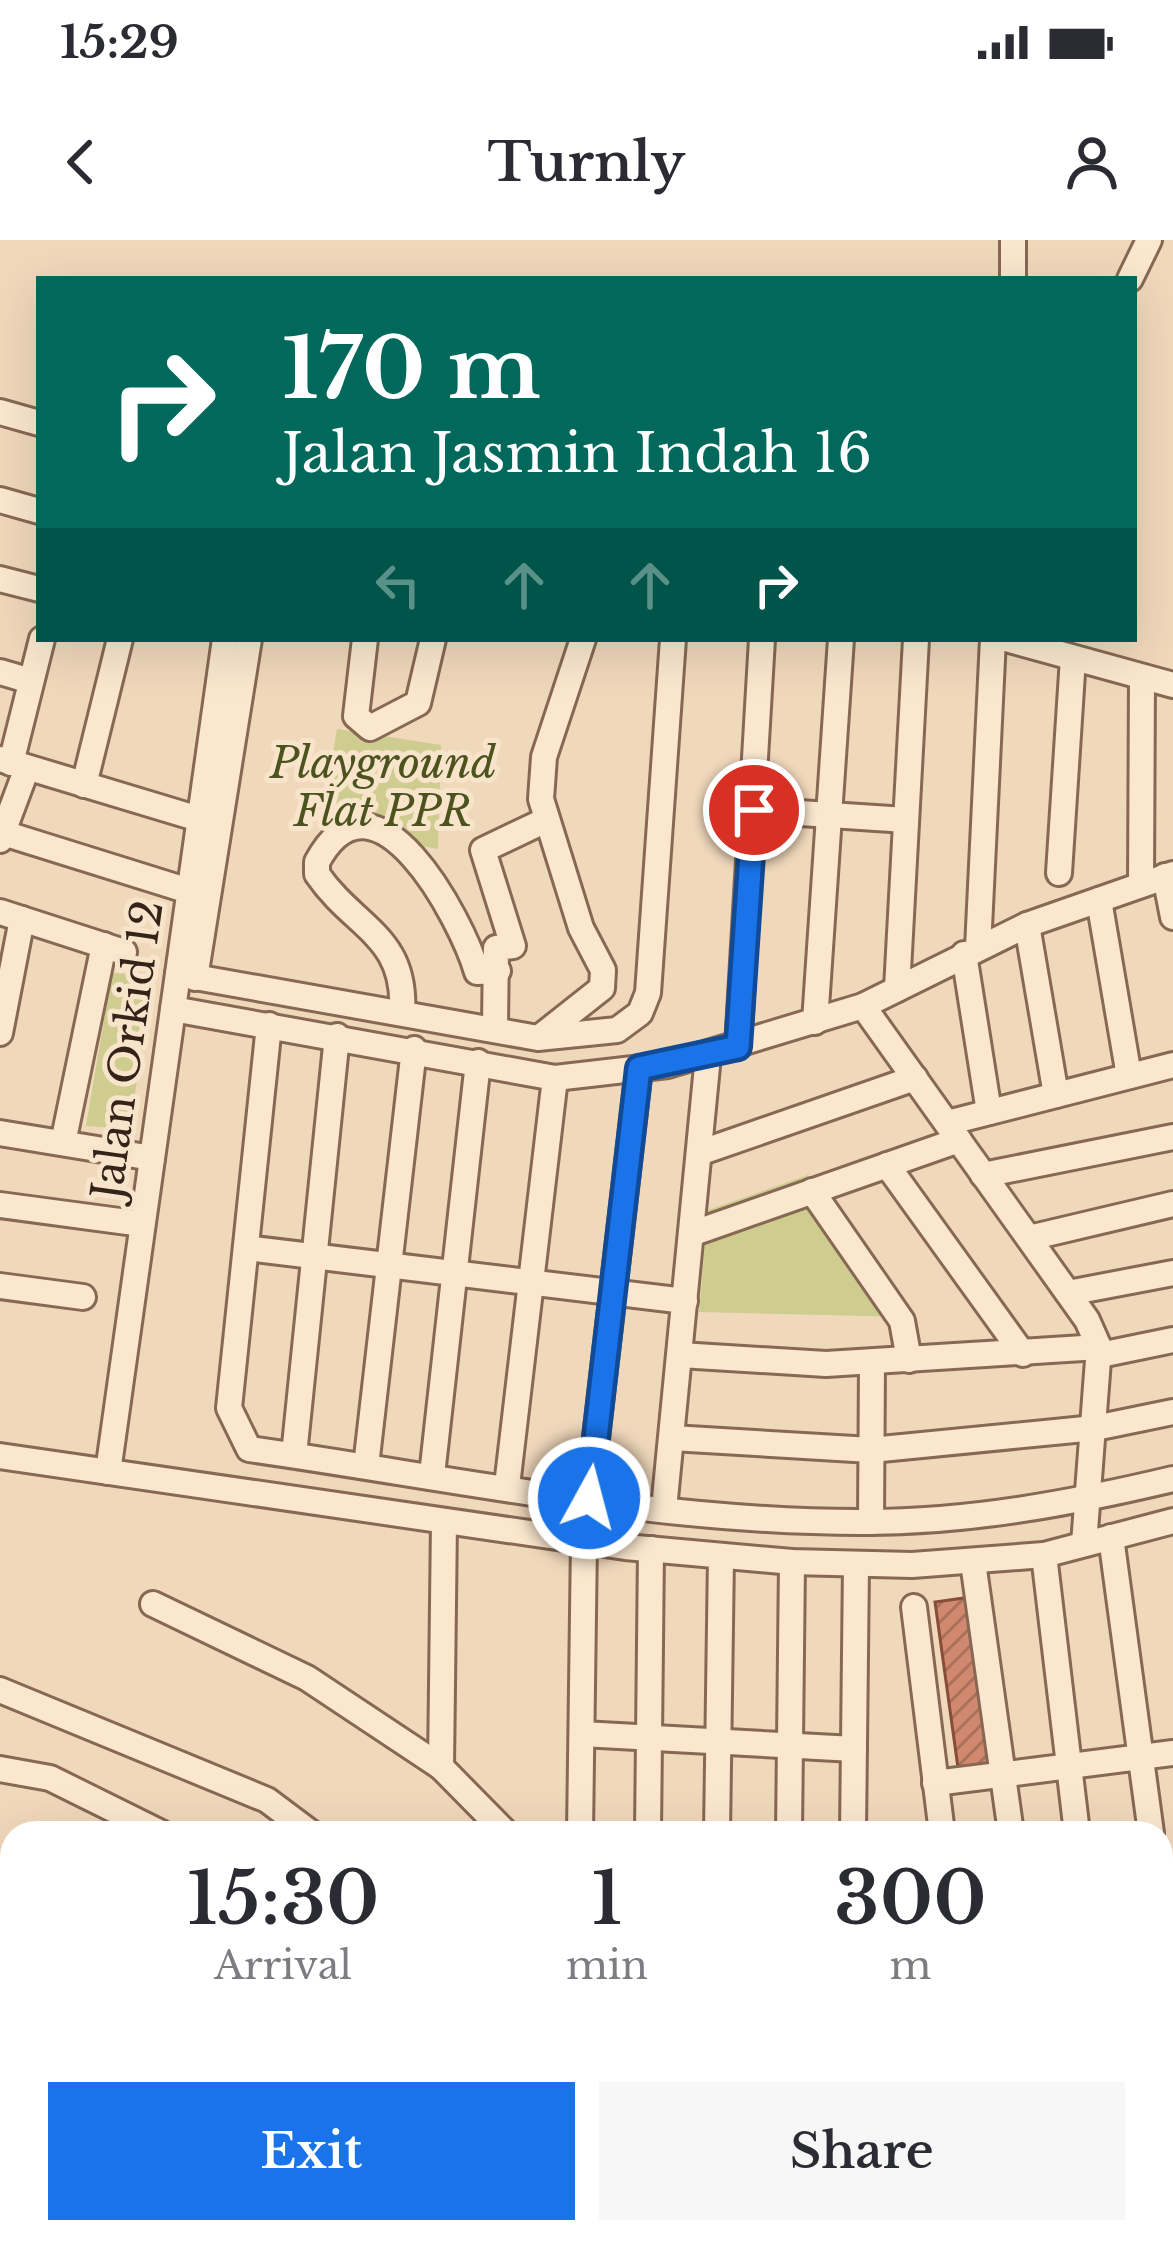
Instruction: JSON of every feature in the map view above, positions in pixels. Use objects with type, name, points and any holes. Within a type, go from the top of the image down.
[{"type":"street","points":[[1012,240],[1013,276]]},
{"type":"street","points":[[1131,276],[1149,240]]},
{"type":"street","points":[[0,412],[36,422]]},
{"type":"street","points":[[0,500],[36,510]]},
{"type":"street","points":[[0,579],[36,588]]},
{"type":"street","points":[[40,642],[1,835],[189,891]]},
{"type":"street","points":[[85,785],[119,642]]},
{"type":"street","name":"Jalan Orkid 12","points":[[108,1472],[173,1009],[186,976],[189,891],[200,819],[216,779],[225,642]]},
{"type":"street","points":[[248,642],[216,779],[186,976],[495,1026],[538,1038],[617,1030],[640,1013],[648,993],[673,642]]},
{"type":"street","points":[[364,642],[356,716],[370,728],[418,703],[432,642]]},
{"type":"street","points":[[538,1038],[602,988],[603,970],[581,928],[541,799],[544,757],[582,642]]},
{"type":"street","points":[[738,1047],[762,642]]},
{"type":"street","points":[[815,1022],[841,642]]},
{"type":"street","points":[[897,988],[916,642]]},
{"type":"street","points":[[989,1112],[971,951],[993,642]]},
{"type":"street","points":[[1017,642],[1173,686]]},
{"type":"street","points":[[1059,873],[1073,658]]},
{"type":"street","points":[[0,672],[31,681]]},
{"type":"street","points":[[1142,677],[1160,878],[1173,916]]},
{"type":"street","points":[[13,763],[200,819]]},
{"type":"street","points":[[754,810],[906,820]]},
{"type":"street","points":[[495,1026],[496,948],[512,946],[496,879],[483,850],[546,820]]},
{"type":"street","points":[[402,1013],[404,985],[394,954],[317,874],[317,862],[337,836],[364,828],[390,836],[438,884],[465,932],[477,972],[498,971]]},
{"type":"street","points":[[173,1009],[555,1078],[639,1068],[708,1056],[863,1006],[1027,925],[1160,878]]},
{"type":"street","points":[[1100,900],[1129,1076]]},
{"type":"street","points":[[0,1033],[11,915],[114,949],[63,1143]]},
{"type":"street","points":[[1027,925],[1057,1095]]},
{"type":"street","points":[[863,1006],[1087,1320],[1099,1351],[1084,1544]]},
{"type":"street","points":[[268,1025],[229,1408],[249,1449],[664,1509],[871,1522],[1088,1499],[1173,1480]]},
{"type":"street","points":[[294,1455],[337,1036]]},
{"type":"street","points":[[365,1466],[414,1049]]},
{"type":"street","points":[[664,1509],[708,1056]]},
{"type":"street","points":[[432,1475],[478,1062]]},
{"type":"street","points":[[691,1234],[887,1165],[989,1112],[1173,1065]]},
{"type":"street","points":[[589,1498],[639,1068]]},
{"type":"street","points":[[507,1486],[555,1078]]},
{"type":"street","points":[[699,1154],[915,1078]]},
{"type":"street","points":[[0,1133],[152,1158]]},
{"type":"street","points":[[983,1175],[1173,1137]]},
{"type":"street","points":[[887,1165],[1023,1354]]},
{"type":"street","points":[[812,1191],[902,1321],[909,1360]]},
{"type":"street","points":[[1029,1238],[1173,1204]]},
{"type":"street","points":[[0,1205],[142,1224]]},
{"type":"street","points":[[246,1248],[685,1301]]},
{"type":"street","points":[[1068,1293],[1173,1273]]},
{"type":"street","points":[[0,1286],[82,1297]]},
{"type":"street","points":[[680,1355],[872,1362],[1099,1351],[1173,1340]]},
{"type":"street","points":[[871,1522],[872,1362]]},
{"type":"street","points":[[671,1438],[871,1450],[1095,1428],[1173,1412]]},
{"type":"street","points":[[0,1456],[651,1550],[792,1562],[973,1562],[1044,1555],[1173,1521]]},
{"type":"street","points":[[441,1767],[444,1522]]},
{"type":"street","points":[[1111,1537],[1149,1821]]},
{"type":"street","points":[[580,1821],[584,1541]]},
{"type":"street","points":[[647,1821],[651,1550]]},
{"type":"street","points":[[1044,1555],[1076,1821]]},
{"type":"street","points":[[717,1821],[721,1556]]},
{"type":"street","points":[[788,1821],[792,1562]]},
{"type":"street","points":[[973,1562],[1010,1821]]},
{"type":"street","points":[[854,1821],[856,1565]]},
{"type":"street","points":[[153,1604],[308,1678],[441,1767],[494,1821]]},
{"type":"street","points":[[914,1607],[940,1821]]},
{"type":"street","points":[[0,1690],[267,1800],[295,1821]]},
{"type":"street","points":[[583,1734],[854,1749]]},
{"type":"street","points":[[935,1784],[1173,1753]]},
{"type":"street","points":[[0,1769],[50,1778],[137,1821]]},
{"type":"green space","name":"Playground Flat PPR","points":[[337,729],[441,745],[438,849],[321,827]]},
{"type":"green space","points":[[112,973],[152,975],[130,1129],[86,1126]]},
{"type":"green space","points":[[808,1175],[907,1317],[699,1312],[708,1210]]},
{"type":"building","points":[[971,1597],[995,1770],[959,1775],[935,1602]]},
{"type":"route","points":[[589,1498],[639,1068],[738,1047],[754,810]]}]
